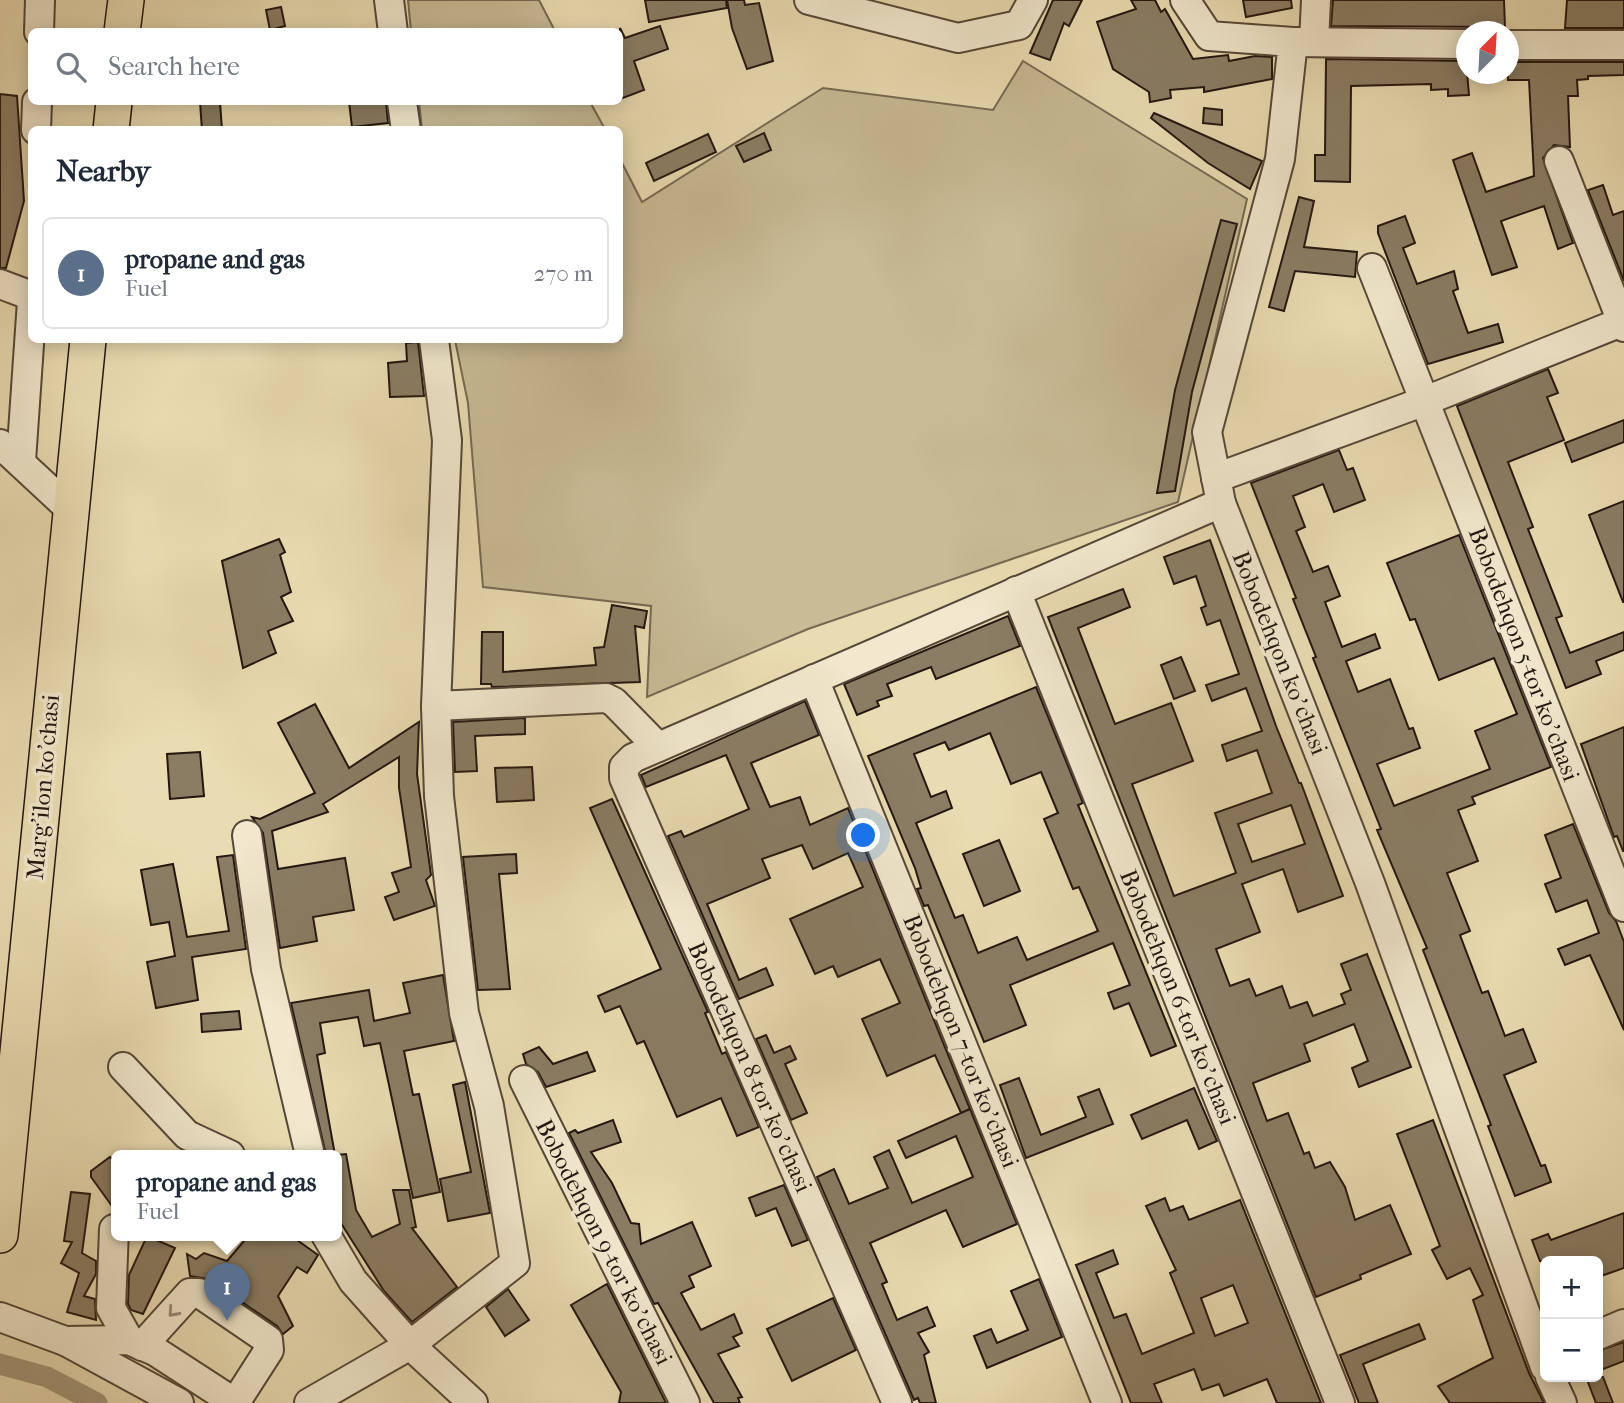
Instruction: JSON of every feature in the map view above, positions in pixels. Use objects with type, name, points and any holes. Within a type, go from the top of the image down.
[{"type":"main road","points":[[122,28],[126,0]]},
{"type":"main road","points":[[111,126],[114,105]]},
{"type":"main road","name":"Marg'ilon ko'chasi","points":[[0,1235],[69,508],[88,343]]},
{"type":"street","points":[[39,28],[40,0]]},
{"type":"street","points":[[389,0],[392,28]]},
{"type":"street","points":[[809,0],[958,38],[1019,26],[1033,0]]},
{"type":"street","points":[[1185,0],[1209,36],[1304,42],[1456,44]]},
{"type":"street","name":"Bobodehqon koʼchasi","points":[[1317,0],[1304,42],[1280,159],[1207,432],[1219,490],[1370,883],[1540,1349]]},
{"type":"street","points":[[1519,45],[1624,45]]},
{"type":"street","points":[[36,126],[37,105]]},
{"type":"street","points":[[402,105],[405,126]]},
{"type":"street","points":[[1559,161],[1623,324]]},
{"type":"street","name":"Bobodehqon 5-tor koʼchasi","points":[[1372,268],[1624,907]]},
{"type":"street","points":[[0,285],[28,296]]},
{"type":"street","name":"Bobodehqon 8-tor koʼchasi","points":[[897,1403],[624,778],[624,767],[633,758],[657,747],[1016,592],[1219,490],[1425,401],[1623,324]]},
{"type":"street","points":[[28,326],[10,453],[69,508]]},
{"type":"street","points":[[309,1403],[410,1345],[515,1263],[489,1106],[464,1013],[439,796],[436,706],[447,440],[434,343]]},
{"type":"street","name":"Bobodehqon 6-tor koʼchasi","points":[[1016,592],[1340,1403]]},
{"type":"street","name":"Bobodehqon 7-tor koʼchasi","points":[[814,679],[1107,1403]]},
{"type":"street","points":[[436,706],[606,698],[614,702],[657,747]]},
{"type":"street","points":[[247,835],[266,969],[309,1150]]},
{"type":"street","points":[[123,1067],[187,1135],[219,1150]]},
{"type":"street","name":"Bobodehqon 9-tor koʼchasi","points":[[524,1080],[685,1403]]},
{"type":"street","points":[[65,1341],[136,1343],[190,1293],[199,1293],[268,1340],[269,1350],[235,1403],[136,1343],[111,1308],[114,1241]]},
{"type":"street","points":[[330,1241],[353,1281],[410,1345],[473,1403]]},
{"type":"street","points":[[0,1317],[65,1341],[179,1403]]},
{"type":"street","points":[[1603,1333],[1624,1324]]},
{"type":"street","name":"Bobodehqon koʼchasi","points":[[1553,1382],[1562,1403]]},
{"type":"shaded area","points":[[408,0],[539,0],[553,28],[411,28]]},
{"type":"shaded area","points":[[1023,61],[1247,199],[1178,502],[808,629],[647,697],[651,606],[483,587],[468,403],[456,343],[623,343],[623,165],[642,202],[823,88],[993,110]]},
{"type":"shaded area","points":[[419,105],[592,105],[603,126],[422,126]]},
{"type":"building","points":[[645,0],[726,0],[727,8],[649,22]]},
{"type":"building","points":[[727,0],[744,0],[745,5],[759,3],[773,61],[747,69],[732,28]]},
{"type":"building","points":[[1053,0],[1082,0],[1069,26],[1064,23],[1050,60],[1030,53]]},
{"type":"building","points":[[1131,0],[1155,0],[1161,12],[1165,9],[1193,59],[1228,55],[1229,61],[1255,56],[1272,57],[1272,79],[1204,92],[1204,87],[1170,90],[1171,98],[1150,102],[1149,92],[1113,69],[1097,22],[1136,9]]},
{"type":"building","points":[[1243,0],[1291,0],[1292,8],[1246,17]]},
{"type":"building","points":[[1333,0],[1504,0],[1505,21],[1456,21],[1456,27],[1331,26]]},
{"type":"building","points":[[1567,0],[1624,0],[1624,28],[1565,28]]},
{"type":"building","points":[[281,7],[285,26],[270,28],[266,10]]},
{"type":"building","points":[[660,26],[668,49],[634,61],[644,90],[623,98],[623,34],[625,38]]},
{"type":"building","points":[[1326,59],[1456,61],[1456,84],[1468,84],[1469,95],[1448,96],[1448,89],[1431,90],[1431,84],[1351,86],[1350,182],[1315,181],[1315,155],[1325,155]]},
{"type":"building","points":[[1519,62],[1624,62],[1624,75],[1588,76],[1588,79],[1577,80],[1578,96],[1568,96],[1570,147],[1554,145],[1543,158],[1573,243],[1558,249],[1544,206],[1501,221],[1517,267],[1492,275],[1453,160],[1472,153],[1486,192],[1534,176],[1529,80],[1519,80]]},
{"type":"building","points":[[0,94],[17,96],[24,201],[6,268],[0,268]]},
{"type":"building","points":[[200,105],[220,105],[222,126],[202,126]]},
{"type":"building","points":[[349,105],[386,105],[388,123],[352,126]]},
{"type":"building","points":[[1204,108],[1222,110],[1222,125],[1203,123]]},
{"type":"building","points":[[1154,113],[1262,161],[1250,189],[1208,163],[1151,118]]},
{"type":"building","points":[[764,133],[771,150],[744,162],[736,146]]},
{"type":"building","points":[[708,134],[716,152],[654,181],[646,163]]},
{"type":"building","points":[[1603,185],[1613,215],[1624,211],[1624,281],[1588,190]]},
{"type":"building","points":[[1299,197],[1314,201],[1304,247],[1357,252],[1355,277],[1295,271],[1284,311],[1269,307]]},
{"type":"building","points":[[1405,216],[1415,243],[1403,248],[1417,284],[1454,271],[1458,289],[1453,291],[1468,333],[1498,324],[1503,342],[1428,364],[1378,233],[1378,226]]},
{"type":"building","points":[[1221,220],[1237,224],[1192,392],[1175,491],[1157,493],[1175,390]]},
{"type":"building","points":[[406,343],[418,343],[424,396],[390,397],[388,363],[407,361]]},
{"type":"building","points":[[1548,369],[1558,393],[1547,397],[1564,440],[1508,462],[1533,527],[1528,529],[1562,616],[1556,618],[1570,653],[1624,632],[1624,650],[1596,661],[1601,674],[1566,688],[1457,406]]},
{"type":"building","points":[[1624,420],[1624,442],[1572,462],[1565,443]]},
{"type":"building","points":[[1339,450],[1347,470],[1353,468],[1365,500],[1334,512],[1323,484],[1293,496],[1305,527],[1296,531],[1313,572],[1328,566],[1340,596],[1325,602],[1342,647],[1375,634],[1380,648],[1346,661],[1358,692],[1390,679],[1409,729],[1413,728],[1420,748],[1377,764],[1394,806],[1490,769],[1475,731],[1517,714],[1494,658],[1439,680],[1415,619],[1410,620],[1387,563],[1459,535],[1551,767],[1472,797],[1475,804],[1458,810],[1478,861],[1447,873],[1470,931],[1460,935],[1482,993],[1488,991],[1505,1036],[1523,1029],[1536,1062],[1504,1075],[1541,1166],[1545,1165],[1551,1182],[1515,1196],[1488,1126],[1491,1125],[1423,950],[1427,948],[1377,830],[1381,829],[1313,658],[1316,657],[1293,599],[1296,598],[1251,483]]},
{"type":"building","points":[[1624,501],[1624,602],[1623,602],[1589,515]]},
{"type":"building","points":[[279,539],[285,552],[280,555],[291,592],[281,597],[293,621],[268,631],[276,653],[243,668],[222,561]]},
{"type":"building","points":[[1210,540],[1276,726],[1301,783],[1343,896],[1298,912],[1283,869],[1242,884],[1260,932],[1216,949],[1230,986],[1249,979],[1256,996],[1282,986],[1290,1008],[1307,1002],[1313,1016],[1345,1004],[1341,994],[1351,990],[1341,964],[1367,954],[1411,1067],[1359,1087],[1352,1068],[1368,1061],[1354,1024],[1304,1044],[1310,1061],[1253,1083],[1267,1121],[1288,1113],[1304,1154],[1309,1152],[1315,1168],[1330,1162],[1345,1187],[1355,1220],[1390,1205],[1411,1254],[1360,1275],[1361,1279],[1316,1297],[1048,617],[1123,589],[1130,607],[1078,628],[1115,724],[1171,703],[1193,761],[1132,784],[1174,896],[1236,873],[1215,813],[1272,793],[1257,750],[1227,761],[1222,745],[1262,731],[1246,688],[1212,701],[1206,685],[1239,674],[1220,620],[1207,625],[1201,608],[1206,606],[1196,576],[1174,584],[1164,557]],"holes":[[[1291,805],[1305,844],[1252,862],[1238,824]]]},
{"type":"building","points":[[612,605],[647,611],[644,628],[635,626],[640,682],[492,687],[491,684],[481,684],[482,632],[503,632],[503,672],[596,665],[594,648],[604,647]]},
{"type":"building","points":[[1008,616],[1020,646],[936,679],[931,667],[887,684],[892,696],[877,701],[879,706],[857,715],[844,684]]},
{"type":"building","points":[[1181,657],[1195,691],[1174,699],[1161,665]]},
{"type":"building","points":[[1036,687],[1083,803],[1078,805],[1176,1046],[1151,1056],[1129,1003],[1114,1009],[1108,993],[1130,985],[1113,943],[1010,985],[1026,1025],[984,1042],[928,905],[924,906],[917,889],[921,888],[915,868],[868,756]],"holes":[[[990,733],[1011,784],[1041,772],[1058,813],[1044,819],[1073,889],[1079,887],[1098,931],[1027,960],[1017,937],[978,953],[963,915],[955,918],[916,823],[952,808],[946,791],[931,797],[914,754],[945,742],[949,750]]]},
{"type":"building","points":[[805,701],[819,735],[751,763],[770,807],[800,797],[810,825],[848,808],[970,1109],[961,1113],[935,1055],[887,1076],[862,1019],[900,1003],[880,959],[838,977],[833,966],[815,974],[790,919],[863,887],[848,853],[813,869],[802,845],[762,859],[770,878],[707,904],[739,980],[766,968],[773,985],[739,999],[668,836],[681,831],[684,837],[749,809],[726,755],[646,787],[641,775]]},
{"type":"building","points":[[315,704],[349,768],[419,722],[417,774],[431,875],[426,880],[435,906],[394,920],[385,897],[399,892],[392,873],[411,867],[399,788],[399,757],[323,804],[328,812],[272,831],[278,869],[345,858],[354,910],[313,917],[317,941],[280,948],[263,833],[252,817],[260,819],[315,793],[278,723]]},
{"type":"building","points":[[525,718],[525,734],[475,736],[477,771],[455,772],[453,722]]},
{"type":"building","points":[[1624,727],[1623,851],[1617,836],[1614,837],[1581,744]]},
{"type":"building","points":[[200,752],[204,796],[170,799],[167,754]]},
{"type":"building","points":[[532,767],[534,800],[497,802],[495,768]]},
{"type":"building","points":[[612,799],[708,1012],[705,1013],[722,1054],[726,1052],[759,1127],[737,1136],[721,1098],[677,1117],[644,1041],[637,1044],[620,1006],[605,1012],[598,996],[661,969],[590,808]]},
{"type":"building","points":[[1573,824],[1609,913],[1616,921],[1624,942],[1624,1030],[1590,955],[1565,965],[1558,949],[1599,933],[1587,900],[1556,912],[1545,884],[1561,878],[1545,835]]},
{"type":"building","points":[[999,840],[1020,891],[984,906],[963,854]]},
{"type":"building","points":[[516,854],[517,873],[499,874],[510,989],[478,990],[463,857]]},
{"type":"building","points":[[233,855],[246,949],[192,957],[198,1000],[156,1008],[147,962],[175,956],[169,922],[151,925],[141,870],[173,864],[187,937],[229,931],[217,857]]},
{"type":"building","points":[[443,975],[454,1041],[404,1051],[413,1095],[419,1094],[440,1192],[413,1198],[380,1043],[364,1046],[358,1017],[320,1023],[325,1053],[317,1055],[334,1150],[325,1150],[291,1003],[369,990],[374,1021],[410,1013],[403,983]]},
{"type":"building","points":[[239,1011],[241,1029],[202,1032],[201,1014]]},
{"type":"building","points":[[766,1035],[774,1053],[790,1046],[796,1059],[785,1064],[807,1113],[791,1120],[756,1039]]},
{"type":"building","points":[[539,1047],[553,1064],[587,1052],[595,1071],[546,1087],[538,1072],[526,1064],[523,1054]]},
{"type":"building","points":[[1019,1078],[1041,1135],[1086,1117],[1078,1097],[1099,1089],[1113,1124],[1026,1158],[1000,1085]]},
{"type":"building","points":[[465,1082],[490,1213],[448,1221],[440,1179],[471,1172],[453,1085]]},
{"type":"building","points":[[1194,1088],[1217,1141],[1199,1149],[1187,1120],[1142,1139],[1131,1115]]},
{"type":"building","points":[[970,1109],[1017,1224],[963,1247],[946,1210],[870,1243],[887,1282],[882,1284],[897,1320],[927,1307],[935,1326],[918,1333],[929,1352],[924,1355],[936,1403],[920,1403],[918,1398],[914,1400],[817,1177],[834,1169],[849,1204],[888,1188],[874,1157],[889,1150],[912,1203],[973,1177],[956,1136],[906,1158],[898,1141]]},
{"type":"building","points":[[613,1120],[621,1142],[591,1152],[612,1183],[631,1223],[639,1224],[641,1244],[692,1222],[711,1266],[689,1276],[694,1287],[681,1293],[701,1330],[734,1314],[742,1333],[733,1337],[739,1346],[718,1354],[742,1397],[738,1398],[740,1403],[714,1403],[658,1303],[654,1304],[569,1133],[575,1130],[578,1133]]},
{"type":"building","points":[[1433,1120],[1529,1373],[1544,1403],[1450,1403],[1438,1386],[1493,1358],[1473,1300],[1483,1295],[1470,1268],[1447,1279],[1432,1250],[1440,1246],[1397,1134]]},
{"type":"building","points":[[342,1154],[346,1154],[356,1210],[372,1237],[400,1224],[393,1190],[409,1190],[416,1227],[412,1228],[457,1287],[412,1322],[384,1291],[342,1225]]},
{"type":"building","points":[[111,1158],[111,1205],[91,1177],[91,1171]]},
{"type":"building","points":[[784,1185],[808,1240],[792,1246],[776,1208],[756,1216],[749,1198]]},
{"type":"building","points":[[71,1192],[90,1194],[82,1253],[96,1261],[96,1274],[84,1296],[95,1299],[96,1320],[67,1312],[79,1273],[61,1263],[72,1242],[64,1241]]},
{"type":"building","points":[[1165,1198],[1170,1211],[1183,1206],[1189,1220],[1240,1200],[1321,1403],[1277,1403],[1267,1379],[1224,1396],[1219,1384],[1202,1390],[1194,1369],[1154,1384],[1162,1403],[1131,1403],[1076,1265],[1113,1250],[1118,1264],[1096,1273],[1114,1318],[1126,1314],[1142,1354],[1194,1333],[1170,1273],[1176,1270],[1146,1206]],"holes":[[[1233,1285],[1248,1323],[1215,1336],[1201,1298]]]},
{"type":"building","points":[[1624,1213],[1624,1268],[1603,1275],[1603,1256],[1540,1256],[1540,1261],[1532,1240],[1548,1234],[1551,1240]]},
{"type":"building","points":[[145,1241],[159,1241],[175,1248],[143,1314],[131,1310],[128,1304],[129,1275]]},
{"type":"building","points":[[244,1241],[298,1241],[318,1255],[307,1273],[297,1267],[278,1296],[293,1326],[283,1334],[277,1326],[208,1279],[190,1276],[187,1254],[196,1259],[204,1253],[227,1261]]},
{"type":"building","points":[[1039,1279],[1062,1337],[987,1368],[974,1336],[991,1329],[997,1343],[1028,1330],[1011,1291]]},
{"type":"building","points":[[607,1284],[666,1403],[619,1403],[621,1392],[571,1305]]},
{"type":"building","points":[[508,1289],[529,1320],[505,1336],[486,1307]]},
{"type":"building","points":[[833,1298],[856,1350],[792,1381],[767,1329]]},
{"type":"building","points":[[1419,1324],[1425,1339],[1363,1364],[1378,1403],[1359,1403],[1340,1355]]},
{"type":"building","points":[[1624,1342],[1624,1361],[1603,1369],[1603,1349]]},
{"type":"building","points":[[1603,1377],[1613,1403],[1596,1403],[1588,1382],[1603,1382]]},
{"type":"waterway","points":[[0,1364],[47,1377],[97,1403]]},
{"type":"place","name":"propane and gas","points":[[227,1321]]}]
